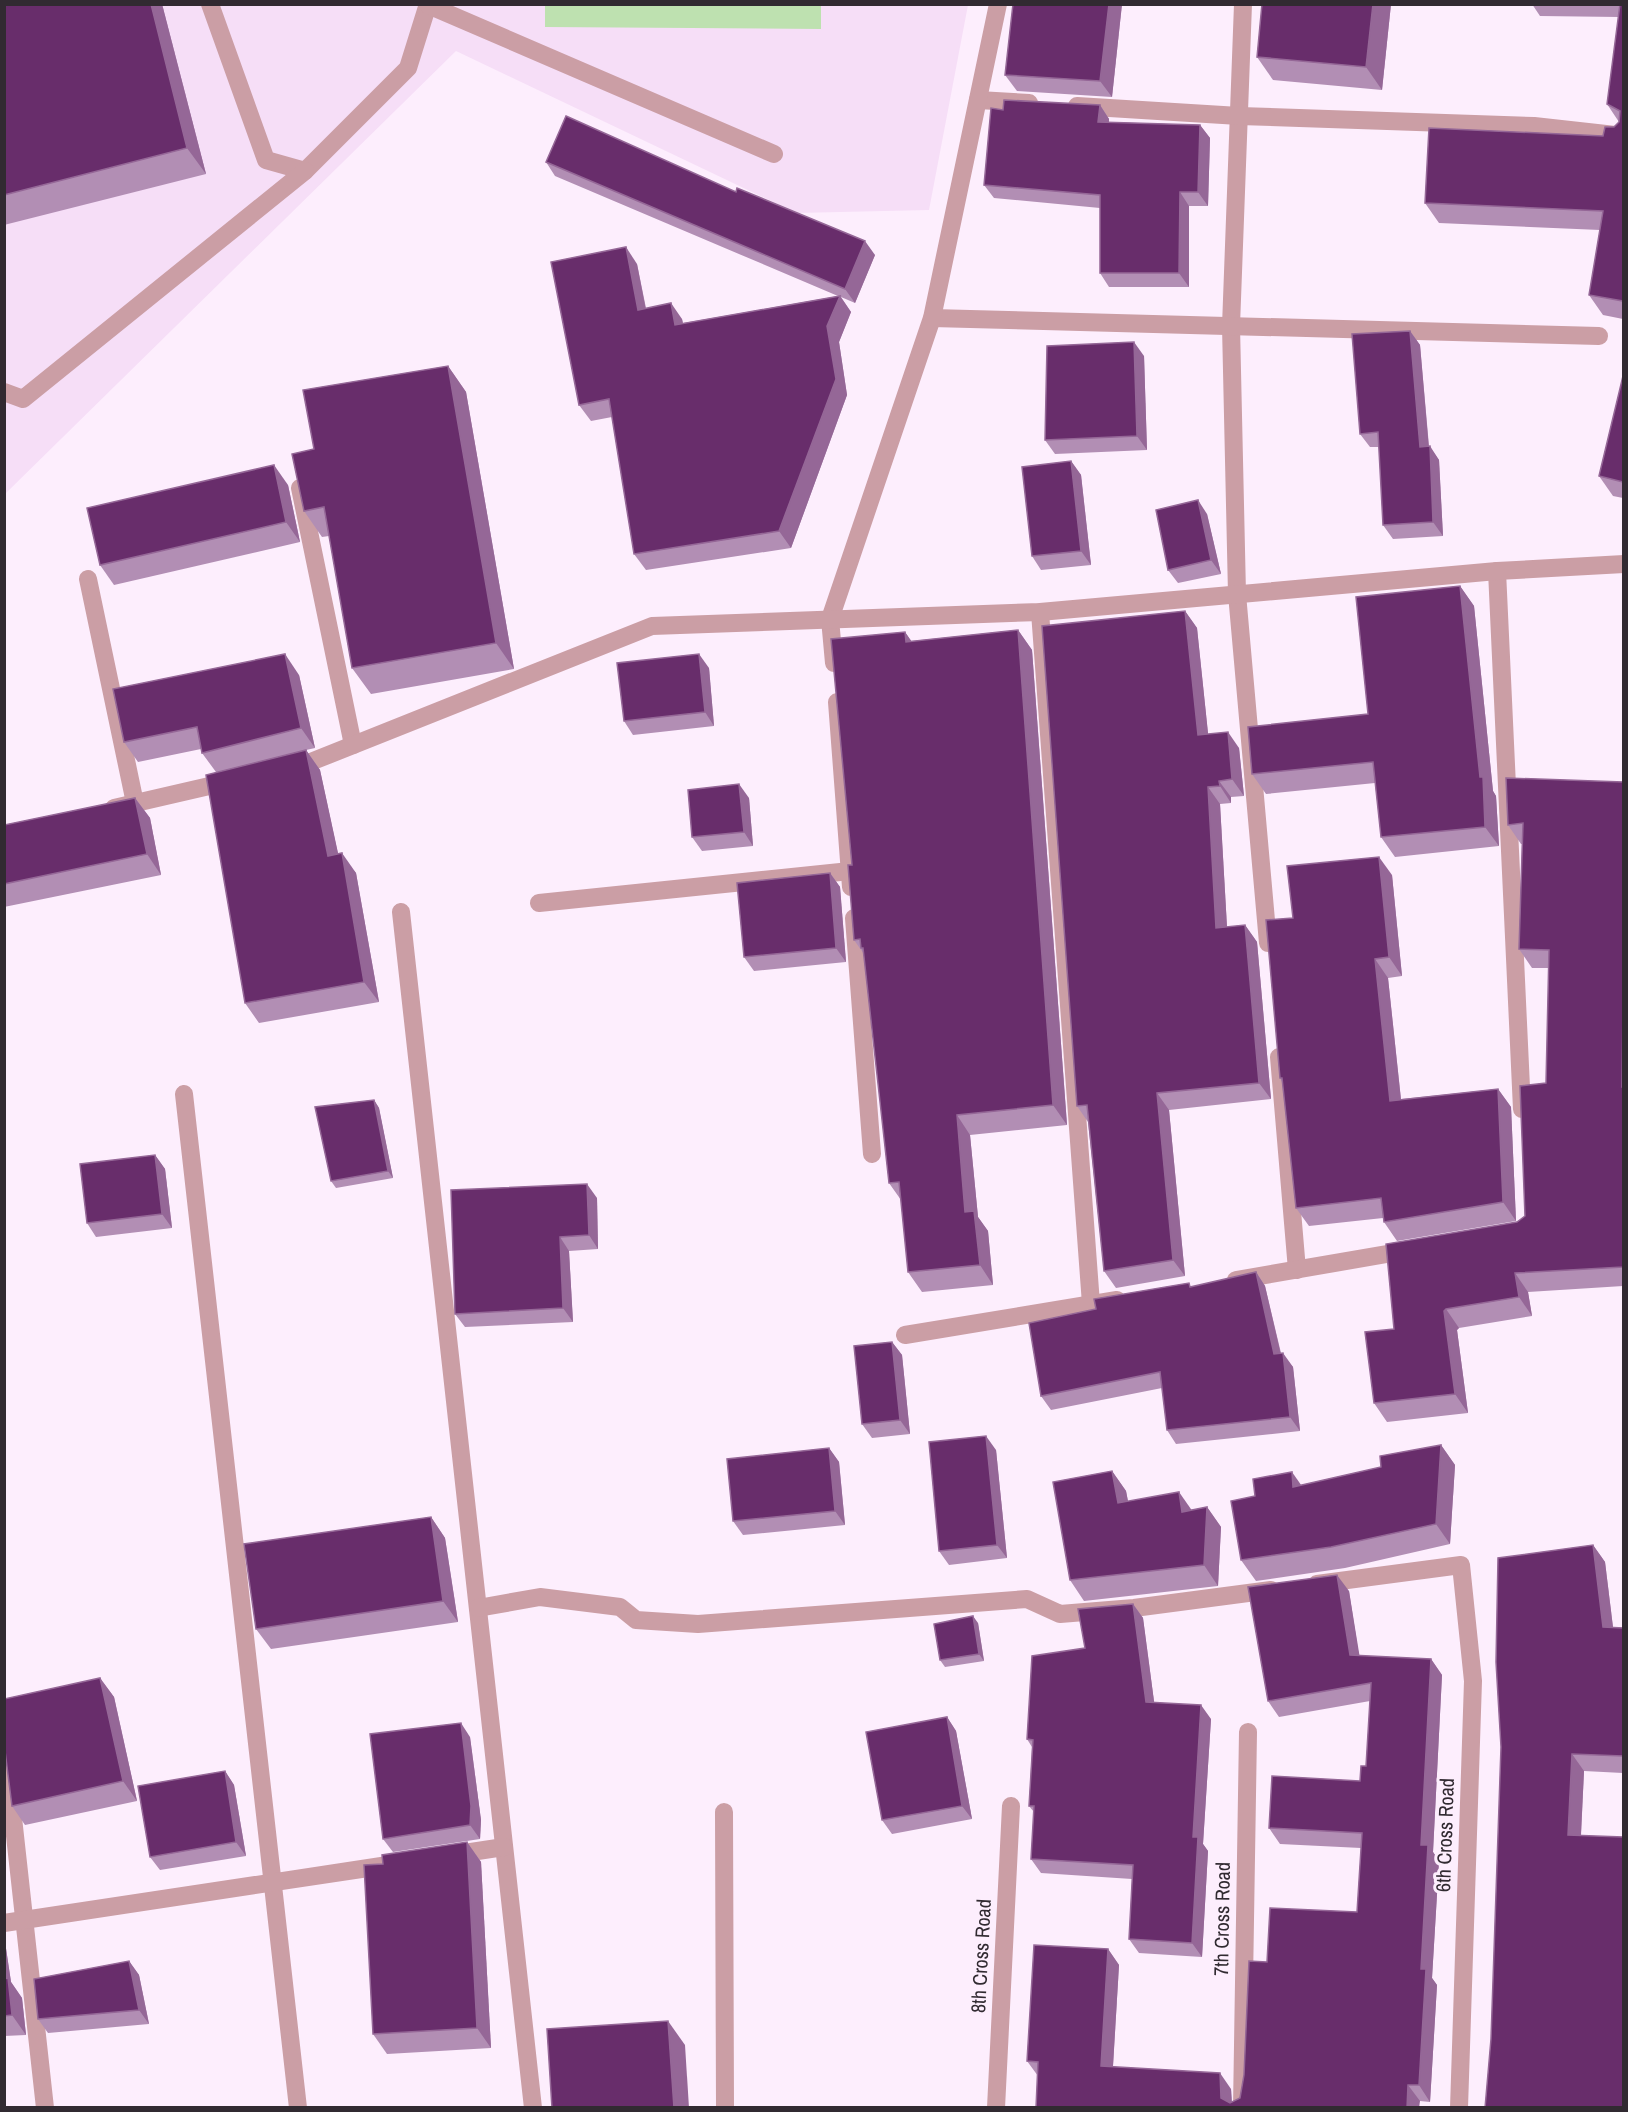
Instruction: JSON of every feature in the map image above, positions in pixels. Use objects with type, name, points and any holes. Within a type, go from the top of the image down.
[{"type":"street","points":[[210,4],[266,160],[305,171]]},
{"type":"street","points":[[872,1154],[830,619],[932,318],[998,4]]},
{"type":"street","points":[[1243,4],[1231,326],[1237,594],[1270,962]]},
{"type":"street","points":[[4,392],[23,399],[305,171],[408,68],[428,5],[774,154]]},
{"type":"street","points":[[978,100],[1239,116],[1534,126],[1623,136]]},
{"type":"street","points":[[932,318],[1599,336]]},
{"type":"street","points":[[296,467],[353,745]]},
{"type":"street","points":[[274,771],[308,763],[652,626],[1040,612],[1497,571],[1623,564]]},
{"type":"street","points":[[1497,571],[1523,1122]]},
{"type":"street","points":[[88,579],[135,803]]},
{"type":"street","points":[[1040,612],[1091,1304]]},
{"type":"street","points":[[92,813],[251,777]]},
{"type":"street","points":[[539,903],[850,871]]},
{"type":"street","points":[[401,912],[533,2108]]},
{"type":"street","points":[[1277,1045],[1298,1270]]},
{"type":"street","points":[[184,1094],[298,2108]]},
{"type":"street","points":[[1217,1283],[1424,1248]]},
{"type":"street","points":[[905,1335],[1137,1296]]},
{"type":"street","name":"6th Cross Road","points":[[478,1608],[540,1597],[620,1607],[636,1620],[698,1624],[1027,1599],[1060,1614],[1134,1608],[1461,1565],[1473,1681],[1459,2108]]},
{"type":"street","name":"7th Cross Road","points":[[1242,2108],[1248,1732]]},
{"type":"street","points":[[4,1736],[45,2108]]},
{"type":"street","name":"8th Cross Road","points":[[996,2108],[1011,1806]]},
{"type":"street","points":[[724,1812],[725,2108]]},
{"type":"street","points":[[435,1858],[504,1848]]},
{"type":"street","points":[[4,1923],[411,1862]]},
{"type":"shaded area","points":[[5,5],[968,5],[929,210],[796,213],[456,51],[5,494]]},
{"type":"green space","points":[[545,5],[821,5],[821,29],[545,27]]},
{"type":"building","points":[[4,4],[151,4],[187,148],[4,195]]},
{"type":"building","points":[[1013,4],[1109,4],[1100,81],[1005,75]]},
{"type":"building","points":[[1262,4],[1373,4],[1366,67],[1257,57]]},
{"type":"building","points":[[1620,4],[1623,4],[1623,301],[1589,295],[1603,211],[1425,203],[1429,128],[1603,136],[1605,127],[1614,127],[1619,122],[1620,111],[1607,104]]},
{"type":"building","points":[[1004,100],[1100,105],[1098,122],[1200,125],[1198,192],[1180,192],[1179,273],[1100,273],[1100,195],[984,185],[991,108],[1003,110]]},
{"type":"building","points":[[566,116],[736,192],[737,188],[865,241],[845,289],[546,162]]},
{"type":"building","points":[[626,247],[638,310],[671,303],[675,325],[840,296],[827,326],[836,379],[779,531],[634,554],[609,399],[579,405],[551,262]]},
{"type":"building","points":[[1410,331],[1420,447],[1430,446],[1433,522],[1383,525],[1378,432],[1360,434],[1352,334]]},
{"type":"building","points":[[1134,342],[1137,436],[1045,440],[1047,346]]},
{"type":"building","points":[[448,366],[496,643],[352,668],[324,507],[304,511],[292,454],[314,449],[303,390]]},
{"type":"building","points":[[1623,376],[1623,482],[1599,476]]},
{"type":"building","points":[[1071,461],[1081,551],[1032,556],[1022,467]]},
{"type":"building","points":[[274,465],[286,522],[100,565],[87,508]]},
{"type":"building","points":[[1198,500],[1211,560],[1168,570],[1156,510]]},
{"type":"building","points":[[1460,586],[1480,777],[1483,777],[1485,827],[1381,837],[1373,762],[1252,774],[1248,727],[1368,714],[1356,597]]},
{"type":"building","points":[[1185,611],[1198,735],[1228,732],[1232,779],[1219,781],[1220,786],[1208,787],[1216,928],[1245,925],[1259,1083],[1157,1093],[1173,1260],[1104,1271],[1087,1105],[1077,1106],[1042,626]]},
{"type":"building","points":[[1018,630],[1053,1105],[957,1115],[965,1212],[974,1211],[980,1265],[908,1272],[899,1182],[889,1183],[863,948],[861,948],[860,939],[854,940],[848,865],[852,865],[831,639],[905,632],[906,642]]},
{"type":"building","points":[[285,654],[301,728],[202,753],[197,727],[124,742],[113,689]]},
{"type":"building","points":[[699,654],[705,712],[624,721],[617,663]]},
{"type":"building","points":[[306,750],[328,856],[342,853],[364,982],[245,1003],[206,775]]},
{"type":"building","points":[[1506,778],[1623,782],[1623,1267],[1515,1273],[1519,1297],[1446,1309],[1444,1311],[1455,1394],[1374,1403],[1365,1332],[1394,1329],[1386,1244],[1517,1222],[1525,1216],[1520,1086],[1546,1083],[1549,950],[1519,949],[1523,823],[1508,825]]},
{"type":"building","points":[[739,784],[744,832],[692,837],[688,790]]},
{"type":"building","points":[[135,798],[147,854],[4,884],[4,825]]},
{"type":"building","points":[[1379,857],[1389,957],[1375,959],[1390,1101],[1498,1089],[1503,1202],[1384,1222],[1381,1198],[1296,1208],[1282,1078],[1280,1078],[1266,920],[1293,918],[1287,866]]},
{"type":"building","points":[[830,873],[836,948],[744,957],[737,883]]},
{"type":"building","points":[[374,1100],[388,1171],[331,1181],[315,1107]]},
{"type":"building","points":[[155,1155],[162,1214],[87,1223],[80,1164]]},
{"type":"building","points":[[587,1184],[589,1235],[560,1237],[563,1308],[455,1314],[451,1190]]},
{"type":"building","points":[[1256,1272],[1274,1354],[1283,1353],[1290,1417],[1167,1430],[1160,1372],[1041,1396],[1029,1323],[1096,1309],[1094,1299],[1189,1283],[1190,1287]]},
{"type":"building","points":[[892,1342],[900,1420],[862,1424],[854,1346]]},
{"type":"building","points":[[986,1436],[997,1545],[939,1551],[929,1442]]},
{"type":"building","points":[[1441,1445],[1436,1524],[1331,1547],[1241,1560],[1231,1501],[1255,1496],[1253,1479],[1292,1472],[1293,1487],[1381,1467],[1380,1456]]},
{"type":"building","points":[[829,1448],[835,1511],[733,1521],[727,1459]]},
{"type":"building","points":[[1112,1471],[1118,1503],[1179,1492],[1182,1512],[1207,1507],[1204,1565],[1070,1580],[1053,1482]]},
{"type":"building","points":[[431,1517],[443,1601],[256,1629],[244,1544]]},
{"type":"building","points":[[1593,1545],[1603,1627],[1623,1628],[1623,1756],[1572,1754],[1568,1835],[1623,1837],[1623,2108],[1485,2108],[1491,2039],[1501,1747],[1496,1662],[1498,1558]]},
{"type":"building","points":[[1337,1575],[1350,1655],[1431,1659],[1421,1845],[1428,1845],[1421,1969],[1426,1969],[1419,2085],[1408,2085],[1407,2108],[1036,2108],[1038,2062],[1027,2061],[1034,1945],[1108,1949],[1101,2066],[1220,2073],[1221,2098],[1230,2103],[1240,2098],[1244,2075],[1249,1961],[1267,1962],[1270,1908],[1357,1912],[1362,1833],[1269,1828],[1272,1776],[1360,1781],[1361,1766],[1366,1766],[1371,1683],[1268,1701],[1248,1587]]},
{"type":"building","points":[[1133,1604],[1146,1702],[1201,1705],[1193,1837],[1198,1837],[1192,1943],[1129,1939],[1133,1865],[1031,1859],[1034,1806],[1029,1806],[1033,1740],[1027,1739],[1032,1656],[1085,1648],[1078,1609]]},
{"type":"building","points":[[973,1616],[979,1654],[940,1660],[934,1624]]},
{"type":"building","points":[[100,1678],[123,1781],[12,1806],[4,1743],[4,1699]]},
{"type":"building","points":[[947,1717],[962,1806],[882,1820],[866,1732]]},
{"type":"building","points":[[461,1723],[471,1806],[470,1825],[383,1839],[370,1734]]},
{"type":"building","points":[[225,1771],[236,1842],[150,1857],[138,1786]]},
{"type":"building","points":[[467,1842],[477,2028],[373,2034],[364,1865],[383,1864],[382,1855]]},
{"type":"building","points":[[129,1961],[139,2010],[38,2019],[34,1979]]},
{"type":"building","points":[[8,1978],[12,2015],[4,2016],[4,1979]]},
{"type":"building","points":[[668,2021],[674,2108],[552,2108],[547,2029]]}]
